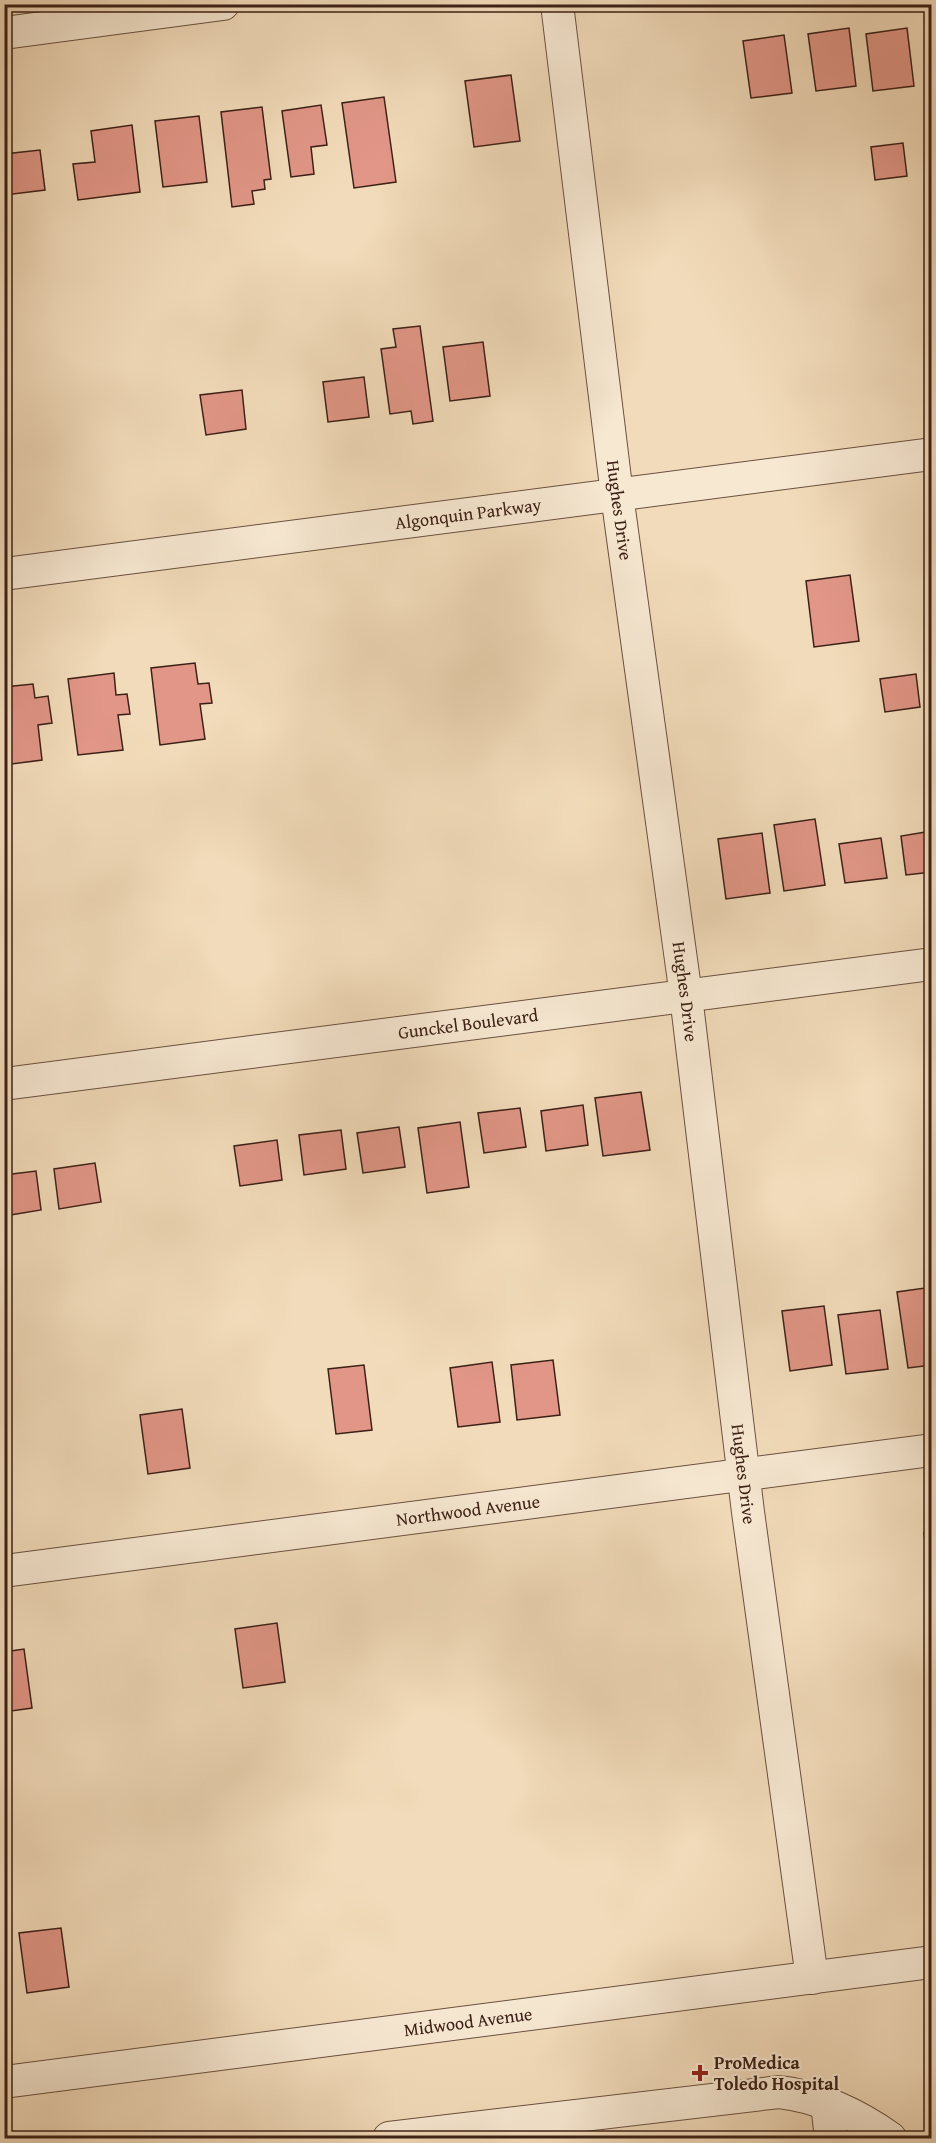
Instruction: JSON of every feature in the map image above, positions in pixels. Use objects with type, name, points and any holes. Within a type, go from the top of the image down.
[{"type":"street","points":[[4,33],[223,4]]},
{"type":"street","name":"Hughes Drive","points":[[557,4],[617,495],[686,996],[743,1475],[812,1978]]},
{"type":"street","name":"Algonquin Parkway","points":[[4,574],[932,454]]},
{"type":"street","name":"Gunckel Boulevard","points":[[4,1084],[932,964]]},
{"type":"street","name":"Northwood Avenue","points":[[4,1571],[932,1450]]},
{"type":"street","name":"Midwood Avenue","points":[[4,2082],[932,1962]]},
{"type":"street","points":[[389,2139],[762,2092],[796,2094],[827,2104],[869,2124],[890,2139]]},
{"type":"street","points":[[827,2104],[831,2139]]},
{"type":"building","points":[[927,15],[932,15],[932,52]]},
{"type":"building","points":[[849,28],[856,86],[816,91],[808,34]]},
{"type":"building","points":[[907,28],[914,86],[873,91],[866,34]]},
{"type":"building","points":[[784,35],[792,93],[751,98],[743,41]]},
{"type":"building","points":[[511,75],[520,141],[474,147],[465,81]]},
{"type":"building","points":[[384,97],[396,182],[354,188],[342,103]]},
{"type":"building","points":[[321,105],[327,145],[311,147],[314,174],[291,177],[282,111]]},
{"type":"building","points":[[262,107],[271,179],[264,180],[265,189],[252,191],[254,204],[232,207],[221,112]]},
{"type":"building","points":[[926,114],[932,114],[932,147],[931,147]]},
{"type":"building","points":[[199,116],[207,182],[163,187],[155,121]]},
{"type":"building","points":[[132,125],[140,192],[78,200],[73,164],[95,162],[91,131]]},
{"type":"building","points":[[903,143],[907,176],[875,180],[871,147]]},
{"type":"building","points":[[40,150],[45,190],[5,195],[4,154]]},
{"type":"building","points":[[420,326],[433,421],[413,424],[411,411],[390,414],[381,349],[396,347],[393,329]]},
{"type":"building","points":[[483,342],[490,396],[450,401],[443,347]]},
{"type":"building","points":[[364,377],[369,417],[328,422],[323,382]]},
{"type":"building","points":[[242,390],[246,429],[206,435],[200,395]]},
{"type":"building","points":[[850,575],[859,641],[814,647],[806,581]]},
{"type":"building","points":[[195,663],[198,684],[209,683],[212,703],[200,704],[205,739],[160,745],[151,668]]},
{"type":"building","points":[[114,673],[116,695],[127,694],[130,714],[118,715],[123,750],[78,755],[68,679]]},
{"type":"building","points":[[916,674],[920,707],[885,712],[880,679]]},
{"type":"building","points":[[33,684],[35,698],[48,696],[52,723],[38,725],[42,760],[4,765],[4,687]]},
{"type":"building","points":[[815,819],[825,885],[784,891],[774,825]]},
{"type":"building","points":[[932,831],[932,872],[906,875],[901,836]]},
{"type":"building","points":[[762,833],[770,893],[726,899],[718,839]]},
{"type":"building","points":[[881,838],[887,878],[845,883],[839,844]]},
{"type":"building","points":[[641,1092],[650,1150],[603,1156],[595,1098]]},
{"type":"building","points":[[583,1105],[588,1145],[546,1151],[541,1111]]},
{"type":"building","points":[[520,1108],[526,1147],[484,1153],[478,1113]]},
{"type":"building","points":[[460,1122],[469,1187],[427,1193],[418,1128]]},
{"type":"building","points":[[399,1127],[405,1167],[363,1173],[357,1133]]},
{"type":"building","points":[[341,1130],[346,1169],[304,1175],[299,1135]]},
{"type":"building","points":[[277,1140],[282,1180],[240,1186],[234,1146]]},
{"type":"building","points":[[95,1163],[101,1202],[59,1209],[54,1169]]},
{"type":"building","points":[[36,1171],[41,1210],[4,1216],[4,1175]]},
{"type":"building","points":[[932,1287],[932,1365],[908,1368],[897,1292]]},
{"type":"building","points":[[824,1306],[832,1365],[790,1371],[782,1311]]},
{"type":"building","points":[[880,1310],[888,1369],[846,1374],[838,1315]]},
{"type":"building","points":[[553,1360],[560,1415],[517,1420],[511,1365]]},
{"type":"building","points":[[492,1362],[500,1422],[458,1427],[450,1368]]},
{"type":"building","points":[[364,1365],[372,1430],[336,1434],[328,1369]]},
{"type":"building","points":[[182,1409],[190,1468],[148,1474],[140,1415]]},
{"type":"building","points":[[932,1532],[932,1591],[924,1533]]},
{"type":"building","points":[[277,1623],[285,1682],[243,1688],[235,1629]]},
{"type":"building","points":[[24,1649],[32,1708],[4,1712],[4,1652]]},
{"type":"building","points":[[61,1928],[69,1987],[27,1993],[19,1933]]},
{"type":"place","name":"ProMedica Toledo Hospital","points":[[700,2073]]}]
